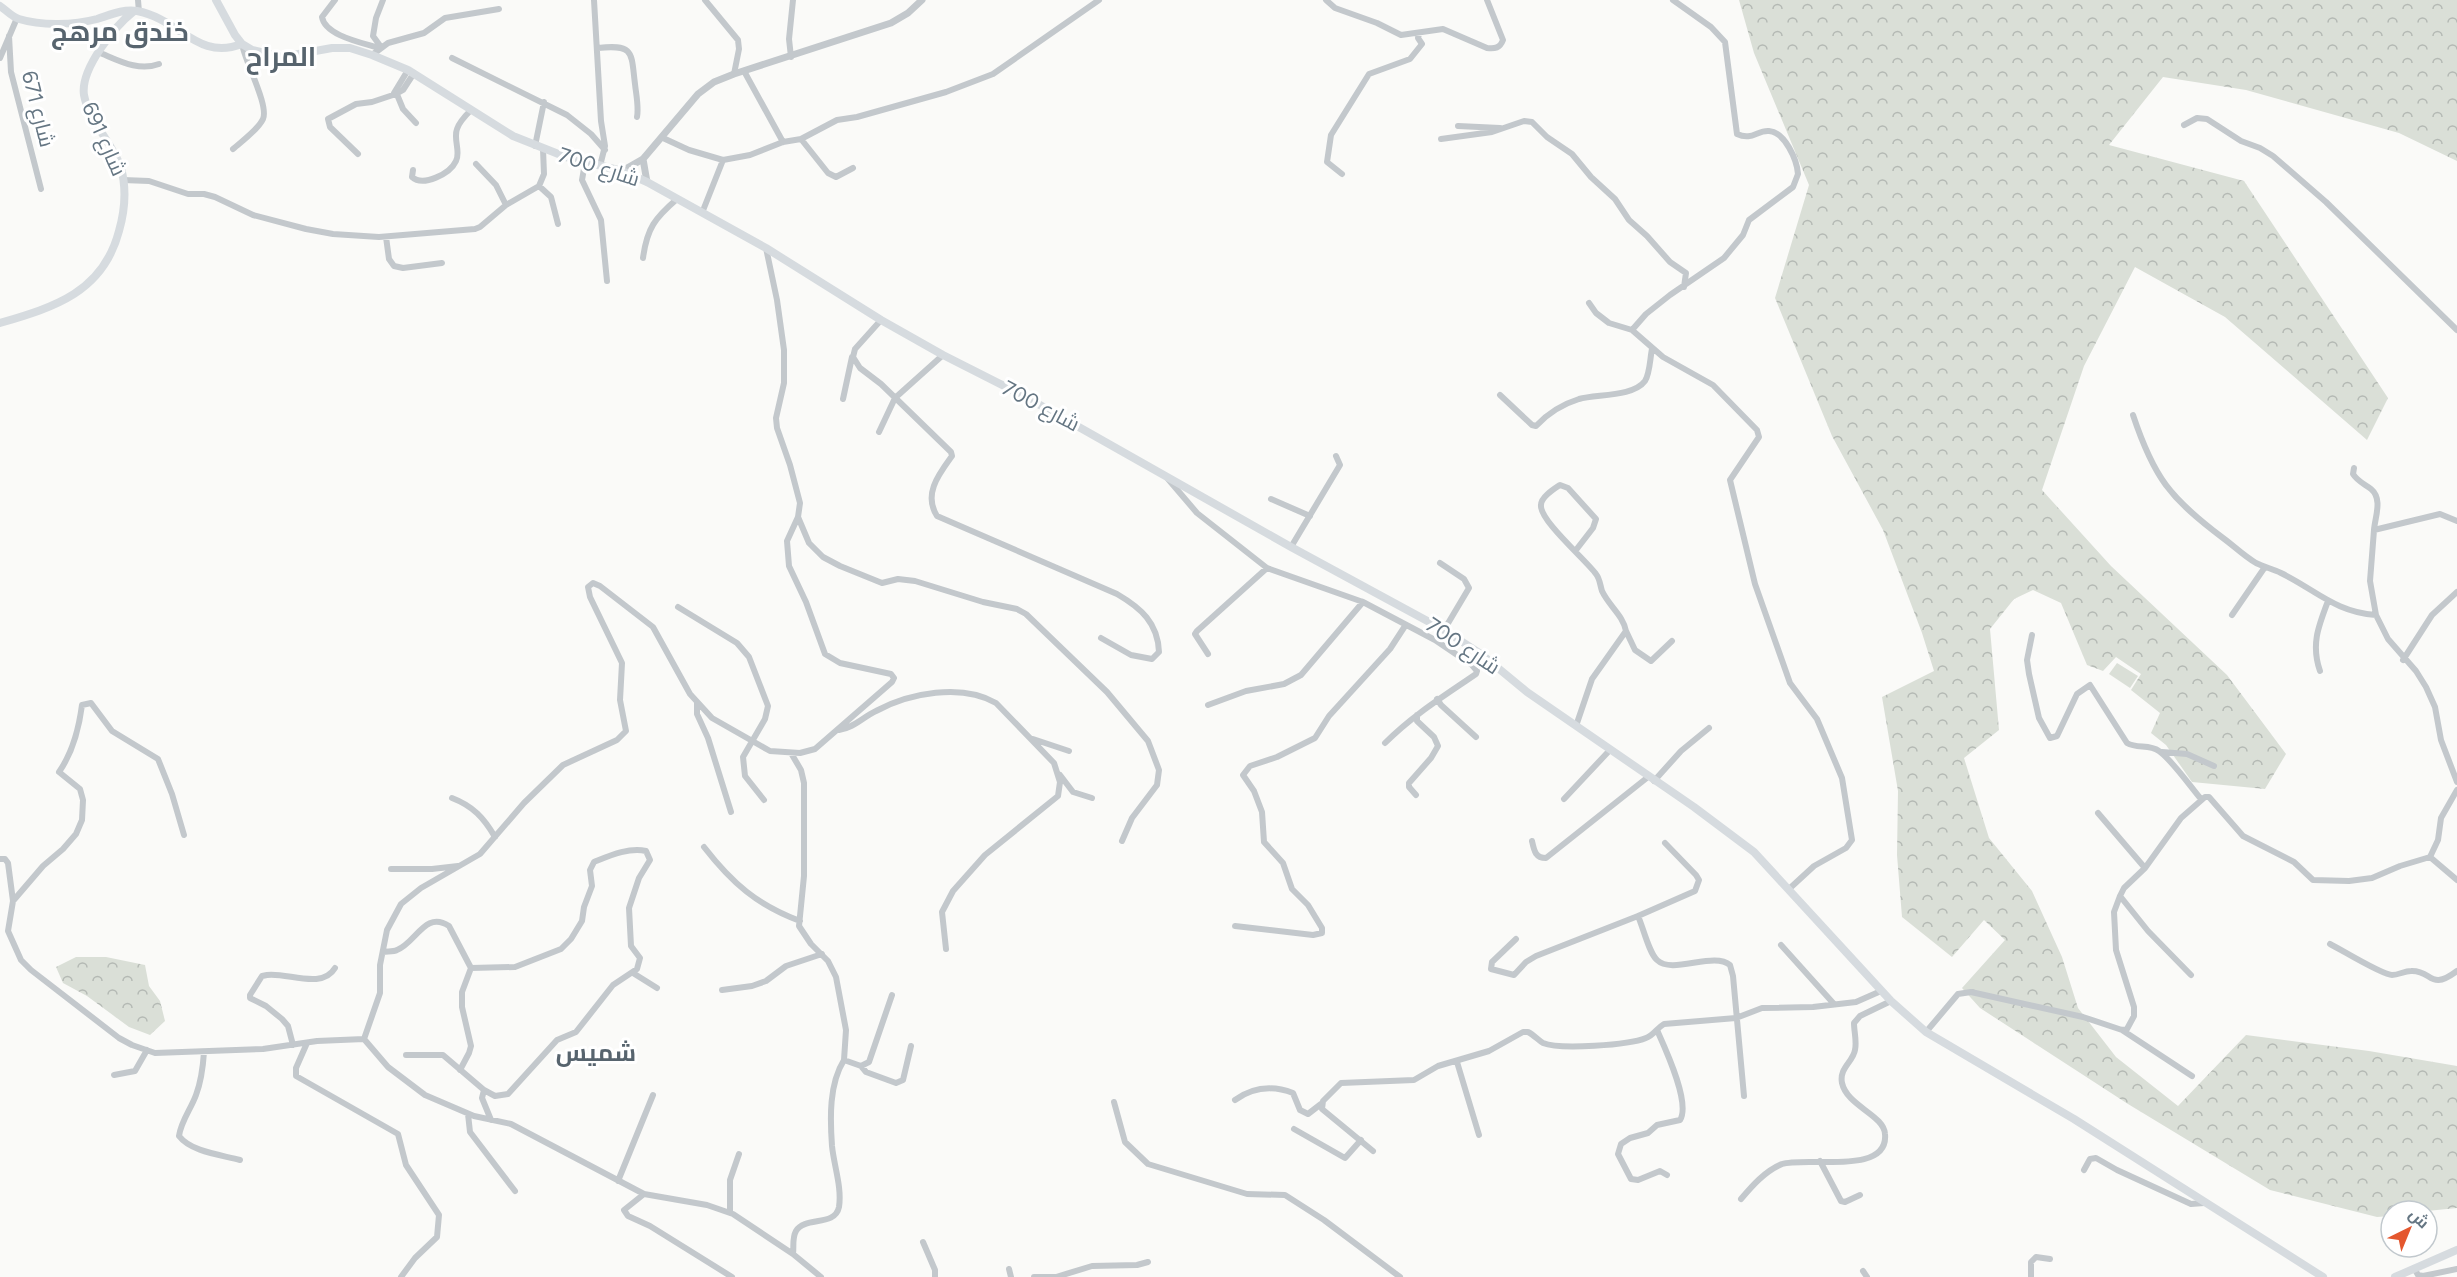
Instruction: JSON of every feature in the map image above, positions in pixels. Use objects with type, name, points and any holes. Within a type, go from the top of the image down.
[{"type":"main road","points":[[0,6],[17,18],[63,23],[79,22],[116,12],[136,11],[156,17],[208,47],[228,49],[242,44],[216,0]]},
{"type":"main road","name":"شارع 691","points":[[0,323],[68,299],[84,289],[103,270],[115,245],[124,215],[123,180],[120,167],[95,122],[84,94],[87,76],[98,52],[121,21],[136,11]]},
{"type":"main road","name":"شارع 700","points":[[242,44],[261,53],[282,57],[332,48],[377,50],[513,136],[539,148],[585,163],[622,171],[647,182],[766,248],[881,320],[943,355],[1024,396],[1291,548],[1444,630],[1481,654],[1527,692],[1609,751],[1694,807],[1754,852],[1881,991],[1926,1032],[2074,1119],[2323,1277]]},
{"type":"main road","points":[[2395,1277],[2457,1250]]},
{"type":"street","points":[[136,11],[138,0]]},
{"type":"street","points":[[335,0],[322,17],[324,23],[340,35],[377,50],[396,40],[421,35],[448,17],[499,9]]},
{"type":"street","points":[[377,50],[374,29],[383,0]]},
{"type":"street","points":[[594,0],[605,150],[600,166]]},
{"type":"street","points":[[705,0],[738,40],[740,49],[734,74]]},
{"type":"street","points":[[791,57],[789,39],[793,0]]},
{"type":"street","points":[[622,171],[643,159],[698,94],[714,82],[891,23],[909,13],[922,0]]},
{"type":"street","points":[[663,138],[689,150],[723,160],[750,155],[783,142],[801,139],[837,120],[857,117],[946,92],[993,74],[1099,0]]},
{"type":"street","points":[[1326,0],[1335,8],[1377,23],[1401,35],[1419,34],[1443,28],[1495,49],[1501,45],[1503,40],[1487,0]]},
{"type":"street","points":[[1632,330],[1646,314],[1724,258],[1743,235],[1749,220],[1793,186],[1798,174],[1788,146],[1773,132],[1768,131],[1754,136],[1737,134],[1724,40],[1711,27],[1673,0]]},
{"type":"street","points":[[0,58],[17,18]]},
{"type":"street","points":[[1342,174],[1327,162],[1330,135],[1369,74],[1410,59],[1422,44],[1418,38],[1419,34]]},
{"type":"street","name":"شارع 671","points":[[9,36],[9,63],[41,189]]},
{"type":"street","points":[[233,149],[260,123],[265,112],[244,59],[242,44]]},
{"type":"street","points":[[598,48],[615,46],[628,52],[634,59],[637,117]]},
{"type":"street","points":[[98,52],[131,65],[151,67],[159,64]]},
{"type":"street","points":[[452,58],[544,102],[582,125],[605,150]]},
{"type":"street","points":[[358,154],[330,127],[328,119],[356,104],[377,101],[394,94],[411,71]]},
{"type":"street","points":[[744,71],[783,142]]},
{"type":"street","points":[[394,94],[403,109],[416,123]]},
{"type":"street","points":[[123,180],[149,181],[188,194],[204,194],[253,215],[333,234],[386,237],[475,229],[506,205],[539,186],[544,174],[539,148],[544,102]]},
{"type":"street","points":[[413,170],[412,177],[415,180],[424,181],[440,175],[455,164],[458,156],[456,130],[471,110]]},
{"type":"street","points":[[2184,125],[2197,118],[2207,119],[2241,141],[2273,156],[2326,202],[2457,330]]},
{"type":"street","points":[[1441,139],[1492,132],[1524,121],[1532,122],[1572,154],[1591,177],[1615,199],[1629,220],[1670,262],[1686,273],[1684,287]]},
{"type":"street","points":[[1458,126],[1500,128]]},
{"type":"street","points":[[801,139],[828,173],[836,177],[853,168]]},
{"type":"street","points":[[643,159],[647,182]]},
{"type":"street","points":[[702,213],[723,160]]},
{"type":"street","points":[[585,163],[582,180],[601,220],[607,281]]},
{"type":"street","points":[[476,164],[496,185],[506,205]]},
{"type":"street","points":[[539,186],[552,197],[558,224]]},
{"type":"street","points":[[643,258],[645,242],[654,222],[677,199]]},
{"type":"street","points":[[386,237],[389,259],[394,266],[403,268],[442,263]]},
{"type":"street","points":[[364,1039],[380,993],[382,952],[387,930],[401,904],[421,888],[480,854],[524,803],[563,765],[617,740],[626,731],[620,700],[622,663],[590,597],[588,591],[590,584],[600,586],[653,627],[697,703],[723,725],[770,751],[791,753],[815,749],[890,685],[894,678],[887,673],[840,663],[825,654],[787,558],[790,532],[798,517],[799,496],[777,428],[776,418],[784,383],[784,350],[766,248]]},
{"type":"street","points":[[1589,303],[1596,313],[1609,323],[1632,330],[1652,349],[1713,385],[1757,430],[1760,437],[1730,480],[1736,508],[1755,584],[1790,682],[1816,719],[1842,778],[1852,840],[1846,848],[1815,866],[1789,889]]},
{"type":"street","points":[[843,399],[855,349],[881,320]]},
{"type":"street","points":[[1500,395],[1532,425],[1536,426],[1548,414],[1580,399],[1612,395],[1638,387],[1647,379],[1652,349]]},
{"type":"street","points":[[879,432],[895,398],[943,355]]},
{"type":"street","points":[[853,357],[860,368],[939,439],[952,454],[933,487],[932,507],[937,516],[1117,594],[1142,612],[1155,627],[1159,652],[1152,659],[1140,658],[1101,638]]},
{"type":"street","points":[[2133,415],[2149,459],[2175,498],[2198,519],[2257,563],[2280,572],[2347,610],[2376,615]]},
{"type":"street","points":[[1291,548],[1340,465],[1336,456]]},
{"type":"street","points":[[2354,468],[2353,474],[2356,479],[2373,490],[2378,499],[2370,581],[2376,615],[2388,639],[2403,660],[2416,671],[2435,707],[2441,740],[2457,782]]},
{"type":"street","points":[[1164,474],[1197,513],[1267,568],[1363,602],[1435,640],[1472,665],[1477,671],[1476,674],[1437,699],[1385,742]]},
{"type":"street","points":[[1576,550],[1593,528],[1596,519],[1568,488],[1560,485],[1543,499],[1541,508],[1562,538],[1576,550],[1598,576],[1602,591],[1620,614],[1635,650],[1651,661],[1672,641]]},
{"type":"street","points":[[1271,499],[1310,516]]},
{"type":"street","points":[[2374,530],[2440,514],[2457,521]]},
{"type":"street","points":[[798,517],[809,543],[823,557],[840,566],[882,583],[898,579],[915,581],[982,602],[1017,609],[1026,614],[1107,692],[1148,741],[1159,770],[1157,785],[1132,818],[1122,841]]},
{"type":"street","points":[[1440,563],[1464,579],[1469,588],[1444,630]]},
{"type":"street","points":[[2232,615],[2265,567]]},
{"type":"street","points":[[1208,654],[1195,634],[1197,631],[1267,568]]},
{"type":"street","points":[[2403,660],[2432,615],[2457,592]]},
{"type":"street","points":[[2319,671],[2314,646],[2328,601]]},
{"type":"street","points":[[1208,705],[1246,691],[1284,684],[1301,675],[1363,602]]},
{"type":"street","points":[[678,607],[737,644],[749,657],[768,706],[765,719],[744,757],[745,776],[764,800]]},
{"type":"street","points":[[1235,926],[1313,935],[1322,933],[1322,928],[1308,905],[1292,889],[1283,863],[1264,842],[1263,818],[1254,791],[1243,775],[1244,771],[1250,766],[1277,757],[1315,738],[1329,716],[1390,649],[1406,626]]},
{"type":"street","points":[[1576,726],[1592,679],[1626,631]]},
{"type":"street","points":[[2032,635],[2027,660],[2029,674],[2038,718],[2050,738],[2057,736],[2077,694],[2090,684],[2127,743],[2132,746],[2151,747],[2162,752],[2187,754],[2214,766]]},
{"type":"street","points":[[1472,665],[1481,654]]},
{"type":"street","points":[[838,730],[852,727],[876,711],[924,694],[956,693],[986,697],[996,703],[1054,763],[1060,782],[1058,796],[985,855],[949,898],[942,912],[946,949]]},
{"type":"street","points":[[1437,699],[1476,737]]},
{"type":"street","points":[[13,901],[43,866],[76,834],[82,820],[83,800],[80,789],[59,772],[67,761],[82,705],[86,702],[91,703],[111,732],[158,759],[184,836]]},
{"type":"street","points":[[697,703],[698,714],[713,752],[731,812]]},
{"type":"street","points":[[1416,795],[1409,787],[1410,783],[1438,746],[1434,737],[1417,721],[1417,715]]},
{"type":"street","points":[[1532,841],[1536,855],[1546,858],[1651,779],[1709,728]]},
{"type":"street","points":[[1030,738],[1069,751]]},
{"type":"street","points":[[1563,799],[1609,751]]},
{"type":"street","points":[[2162,752],[2201,799]]},
{"type":"street","points":[[791,753],[801,770],[804,783],[804,876],[799,926],[803,934],[822,954],[836,976],[846,1030],[844,1060],[837,1071],[832,1098],[832,1146],[839,1207],[833,1216],[799,1227],[794,1238],[793,1254]]},
{"type":"street","points":[[1057,770],[1073,792],[1092,798]]},
{"type":"street","points":[[2122,1030],[2127,1029],[2134,1016],[2131,993],[2116,950],[2114,912],[2128,883],[2145,868],[2181,818],[2201,799],[2209,797],[2242,836],[2294,862],[2313,880],[2349,880],[2372,878],[2430,857],[2438,840],[2441,818],[2457,790]]},
{"type":"street","points":[[452,798],[467,805],[483,818],[495,837]]},
{"type":"street","points":[[2098,813],[2145,868]]},
{"type":"street","points":[[1516,939],[1492,962],[1491,969],[1514,975],[1526,962],[1536,956],[1695,891],[1699,880],[1696,875],[1665,843]]},
{"type":"street","points":[[704,847],[725,874],[746,893],[775,912],[800,921]]},
{"type":"street","points":[[406,1056],[443,1055],[484,1090],[495,1096],[508,1094],[558,1040],[576,1032],[613,985],[633,973],[640,963],[640,958],[631,945],[629,908],[636,885],[650,860],[648,854],[642,850],[614,854],[591,865],[592,886],[584,907],[582,921],[571,939],[561,949],[515,967],[471,968]]},
{"type":"street","points":[[2430,857],[2457,880]]},
{"type":"street","points":[[0,859],[5,859],[8,863],[13,901],[8,931],[21,960],[119,1038],[155,1053],[262,1049],[364,1039]]},
{"type":"street","points":[[391,869],[432,869],[461,865]]},
{"type":"street","points":[[2120,896],[2148,931],[2191,975]]},
{"type":"street","points":[[1638,916],[1654,956],[1660,962],[1669,964],[1721,961],[1728,963],[1733,976],[1744,1096]]},
{"type":"street","points":[[382,952],[398,950],[427,923],[442,922],[449,926],[471,968]]},
{"type":"street","points":[[2330,944],[2390,975],[2411,970],[2433,980],[2442,980],[2457,971]]},
{"type":"street","points":[[1781,945],[1834,1004]]},
{"type":"street","points":[[722,990],[753,986],[766,981],[786,966],[822,954]]},
{"type":"street","points":[[293,1045],[288,1026],[266,1006],[250,998],[250,994],[262,976],[316,979],[327,976],[335,968]]},
{"type":"street","points":[[460,1070],[471,1046],[462,1007],[462,992],[471,968]]},
{"type":"street","points":[[633,973],[657,988]]},
{"type":"street","points":[[1235,1100],[1248,1091],[1284,1089],[1293,1094],[1300,1110],[1308,1114],[1341,1083],[1414,1080],[1438,1066],[1489,1051],[1523,1032],[1528,1032],[1542,1043],[1551,1045],[1587,1046],[1640,1040],[1664,1024],[1736,1018],[1762,1008],[1813,1007],[1867,999],[1881,991]]},
{"type":"street","points":[[1926,1032],[1958,994],[1971,992],[2083,1017],[2122,1030],[2192,1076]]},
{"type":"street","points":[[861,1066],[869,1062],[872,1057],[892,995]]},
{"type":"street","points":[[1741,1199],[1772,1169],[1792,1162],[1853,1162],[1867,1160],[1881,1150],[1885,1142],[1885,1130],[1850,1097],[1842,1083],[1842,1075],[1856,1049],[1854,1023],[1860,1016],[1891,1001]]},
{"type":"street","points":[[1657,1030],[1682,1101],[1682,1116],[1680,1120],[1657,1125],[1648,1133],[1625,1140],[1618,1148],[1618,1154],[1631,1179],[1638,1180],[1652,1172],[1660,1171],[1667,1175]]},
{"type":"street","points":[[364,1039],[388,1066],[425,1095],[468,1114],[514,1125],[644,1194],[707,1205],[730,1213],[793,1254],[821,1277]]},
{"type":"street","points":[[307,1043],[296,1068],[296,1076],[398,1134],[406,1165],[439,1215],[437,1237],[415,1258],[401,1277]]},
{"type":"street","points":[[844,1060],[861,1066],[866,1072],[896,1083],[903,1080],[911,1046]]},
{"type":"street","points":[[114,1075],[135,1071],[147,1050]]},
{"type":"street","points":[[204,1052],[196,1095],[179,1136],[184,1142],[215,1154],[240,1160]]},
{"type":"street","points":[[1457,1062],[1479,1135]]},
{"type":"street","points":[[484,1090],[482,1098],[491,1120]]},
{"type":"street","points":[[618,1182],[653,1095]]},
{"type":"street","points":[[1114,1102],[1125,1142],[1148,1164],[1247,1194],[1285,1195],[1324,1220],[1400,1277]]},
{"type":"street","points":[[1321,1104],[1324,1112],[1373,1151]]},
{"type":"street","points":[[468,1114],[470,1132],[515,1191]]},
{"type":"street","points":[[1294,1129],[1345,1158],[1361,1140]]},
{"type":"street","points":[[730,1213],[732,1199],[730,1180],[739,1154]]},
{"type":"street","points":[[2084,1170],[2090,1159],[2096,1158],[2191,1204],[2204,1203]]},
{"type":"street","points":[[1820,1161],[1841,1201],[1845,1202],[1860,1195]]},
{"type":"street","points":[[644,1194],[624,1210],[628,1216],[650,1226],[732,1277]]},
{"type":"street","points":[[923,1242],[935,1270],[935,1277]]},
{"type":"street","points":[[2031,1277],[2031,1262],[2036,1257],[2050,1259]]},
{"type":"street","points":[[1034,1277],[1056,1277],[1092,1266],[1137,1265],[1148,1262]]},
{"type":"street","points":[[2414,1268],[2418,1275],[2423,1276],[2457,1269]]},
{"type":"street","points":[[1009,1269],[1011,1277]]},
{"type":"green space","points":[[1739,0],[2457,0],[2457,161],[2399,133],[2246,90],[2163,77],[2109,145],[2244,181],[2388,398],[2367,440],[2225,317],[2135,267],[2084,366],[2042,490],[2111,566],[2227,675],[2286,754],[2265,789],[2192,782],[2166,745],[2151,733],[2160,713],[2131,690],[2141,674],[2116,657],[2103,671],[2087,665],[2061,603],[2033,590],[2014,599],[1990,629],[1999,730],[1964,758],[1989,838],[2032,891],[2062,957],[2078,1008],[2116,1057],[2178,1106],[2246,1035],[2369,1051],[2457,1066],[2457,1208],[2439,1210],[2439,1199],[2379,1199],[2379,1217],[2377,1217],[2270,1190],[2128,1104],[1980,1008],[1962,988],[2005,940],[1984,920],[1952,957],[1902,917],[1897,855],[1898,791],[1882,697],[1934,671],[1883,530],[1832,436],[1775,298],[1809,185],[1754,53]]},
{"type":"green space","points":[[2117,663],[2138,676],[2130,688],[2109,674]]},
{"type":"green space","points":[[76,957],[106,957],[145,965],[149,986],[160,1001],[165,1021],[150,1035],[129,1027],[87,996],[63,983],[56,967]]},
{"type":"district","name":"خندق مرهج","points":[[120,32]]},
{"type":"district","name":"المراح","points":[[281,57]]},
{"type":"district","name":"شميس","points":[[596,1053]]}]
